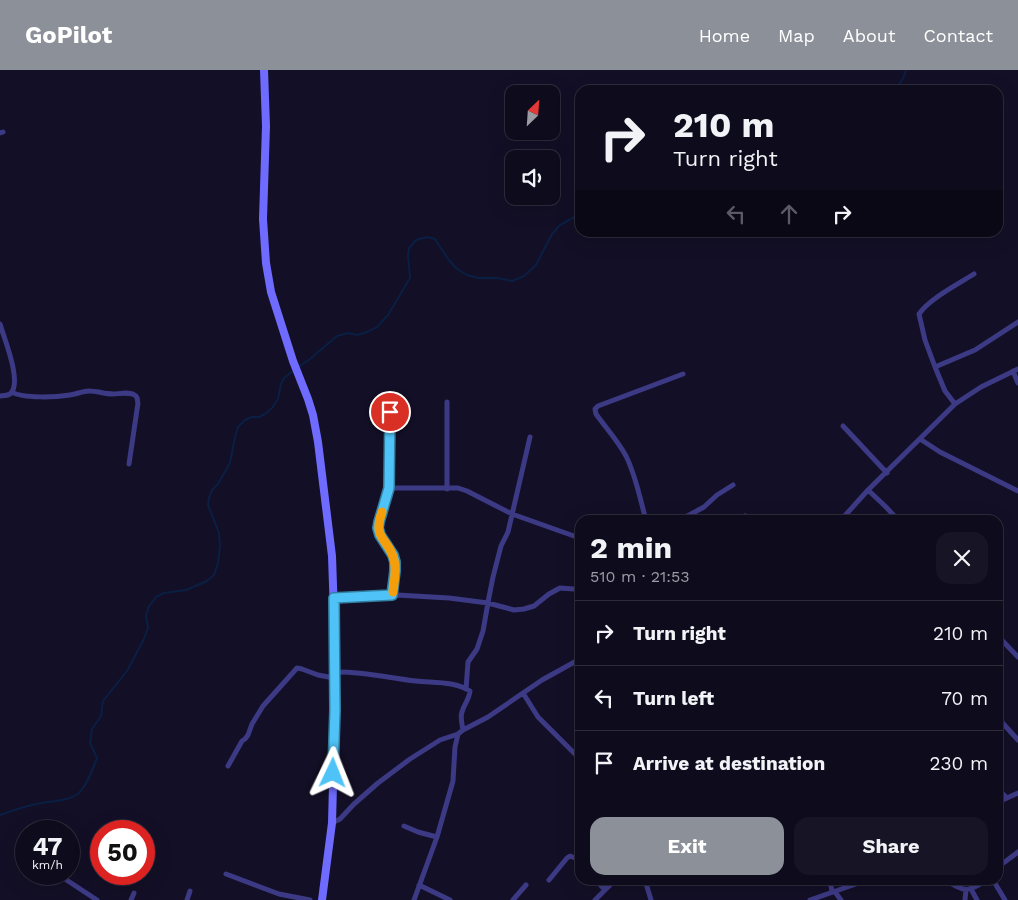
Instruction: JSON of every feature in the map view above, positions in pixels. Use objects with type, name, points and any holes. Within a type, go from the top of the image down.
[{"type":"main road","points":[[264,70],[266,126],[264,219],[266,263],[271,292],[313,415],[332,556],[334,598],[332,823],[322,900]]},
{"type":"street","points":[[955,404],[945,391],[935,367],[925,340],[919,314],[923,308],[945,292],[974,274]]},
{"type":"street","points":[[935,367],[975,350],[1018,322]]},
{"type":"street","points":[[0,324],[16,383],[9,395],[0,396]]},
{"type":"street","points":[[846,515],[868,490],[955,404],[981,387],[1015,370],[1018,383]]},
{"type":"street","points":[[645,515],[635,478],[626,457],[619,444],[596,414],[595,409],[598,406],[683,374]]},
{"type":"street","points":[[12,392],[20,396],[58,396],[89,391],[135,395],[138,404],[129,464]]},
{"type":"street","points":[[447,402],[447,489]]},
{"type":"street","points":[[390,412],[389,488],[378,528],[395,562],[392,595]]},
{"type":"street","points":[[844,426],[887,473]]},
{"type":"street","points":[[466,689],[468,662],[477,649],[484,632],[488,603],[501,546],[508,532],[530,436]]},
{"type":"street","points":[[920,439],[940,452],[1018,491]]},
{"type":"street","points":[[689,515],[704,507],[717,495],[733,485]]},
{"type":"street","points":[[389,488],[458,488],[512,514],[575,536]]},
{"type":"street","points":[[868,490],[894,515]]},
{"type":"street","points":[[334,598],[392,595],[450,598],[488,603],[514,610],[534,606],[560,588],[574,589]]},
{"type":"street","points":[[1003,644],[1018,657]]},
{"type":"street","points":[[332,823],[340,819],[354,804],[410,759],[440,740],[458,734],[488,717],[542,680],[575,662]]},
{"type":"street","points":[[228,766],[236,750],[248,735],[252,724],[263,706],[298,668],[318,675],[334,675],[348,671],[449,684],[466,689],[470,691],[470,694],[462,712],[463,730]]},
{"type":"street","points":[[523,693],[538,717],[575,754]]},
{"type":"street","points":[[1003,724],[1018,740]]},
{"type":"street","points":[[414,900],[437,837],[453,781],[455,747],[458,734]]},
{"type":"street","points":[[1003,794],[1007,798]]},
{"type":"street","points":[[1003,800],[1018,794]]},
{"type":"street","points":[[404,826],[437,837]]},
{"type":"street","points":[[1003,863],[1018,852]]},
{"type":"street","points":[[549,880],[567,858],[570,856],[575,858]]},
{"type":"street","points":[[226,874],[280,894],[310,900]]},
{"type":"street","points":[[75,885],[97,900]]},
{"type":"street","points":[[419,885],[450,900]]},
{"type":"street","points":[[513,900],[526,885]]},
{"type":"street","points":[[600,885],[605,890]]},
{"type":"street","points":[[595,900],[610,885]]},
{"type":"street","points":[[646,885],[651,900]]},
{"type":"street","points":[[831,885],[833,892],[841,900]]},
{"type":"street","points":[[810,900],[853,885]]},
{"type":"street","points":[[954,885],[968,889],[976,885]]},
{"type":"street","points":[[996,885],[1006,900]]},
{"type":"street","points":[[965,900],[968,889]]},
{"type":"street","points":[[968,889],[977,900]]},
{"type":"street","points":[[188,900],[190,891]]},
{"type":"street","points":[[131,900],[134,893]]},
{"type":"waterway","points":[[898,85],[904,77],[906,70]]},
{"type":"waterway","points":[[297,368],[337,336],[348,333],[357,335],[377,327],[388,315],[410,278],[409,248],[416,240],[427,237],[435,239],[448,259],[457,269],[467,275],[478,278],[497,278],[512,281],[524,276],[536,265],[552,234],[560,225],[575,217]]},
{"type":"waterway","points":[[0,815],[31,805],[71,798],[79,793],[85,785],[97,758],[90,743],[92,729],[101,716],[103,701],[127,671],[143,641],[148,628],[146,616],[149,606],[156,597],[164,593],[186,590],[207,581],[214,575],[220,546],[219,533],[208,505],[209,498],[212,490],[218,484],[230,463],[238,427],[245,420],[259,417],[272,408],[278,399],[284,378],[293,371]]},
{"type":"slow traffic","points":[[382,512],[378,528],[395,562],[393,592]]},
{"type":"route","points":[[333,773],[335,710],[334,598],[392,595],[395,562],[378,528],[389,488],[390,412]]}]
